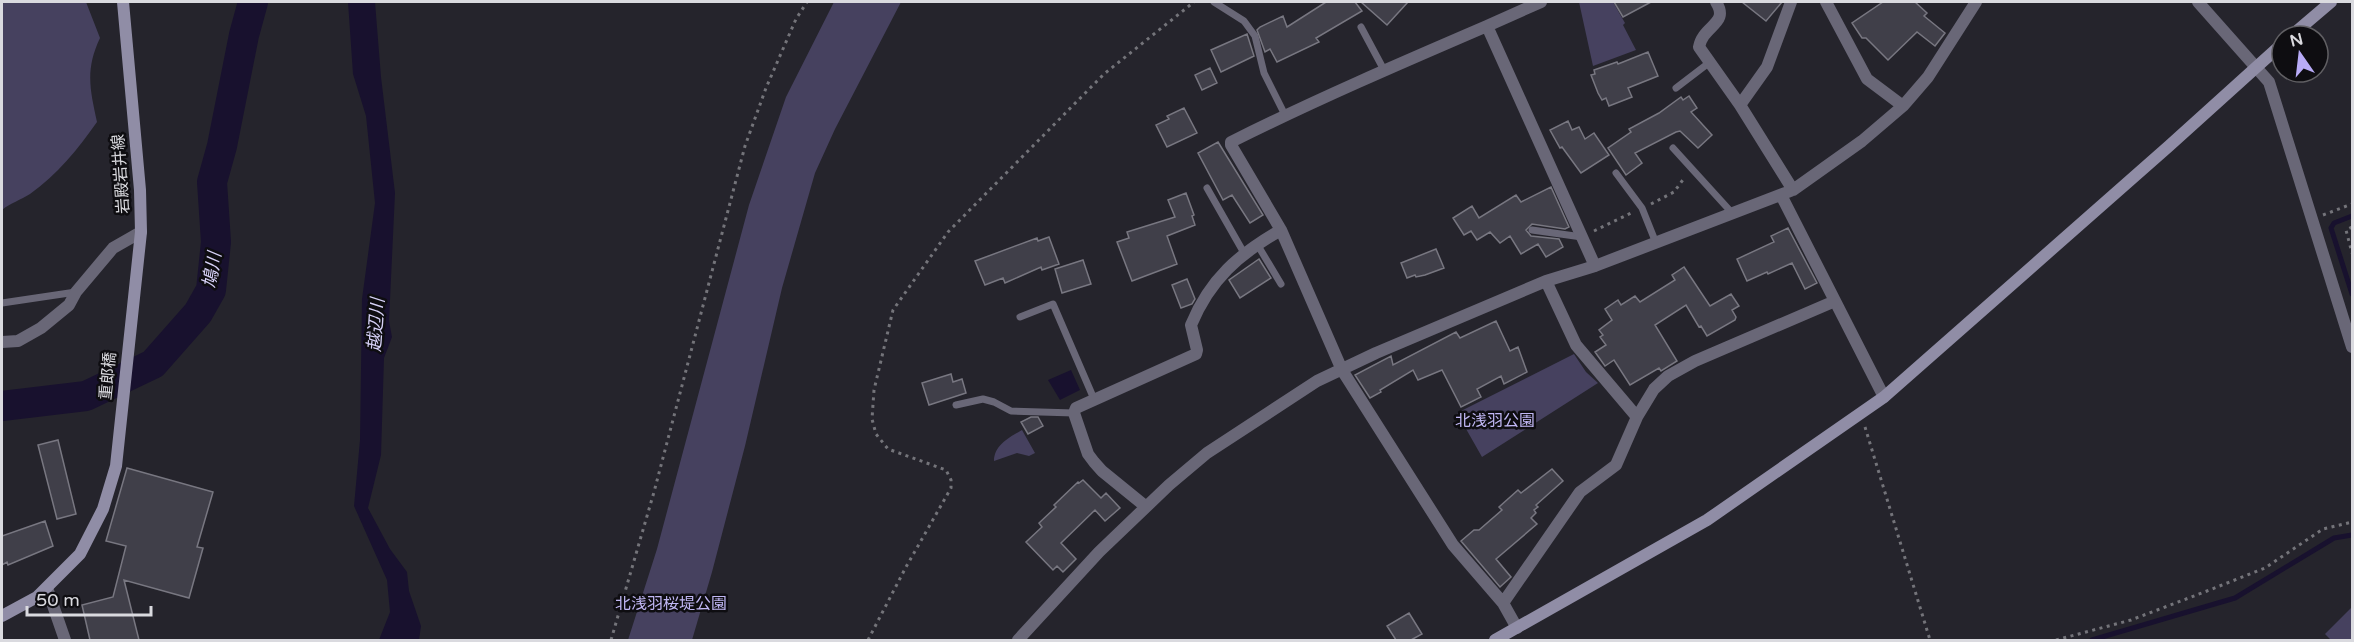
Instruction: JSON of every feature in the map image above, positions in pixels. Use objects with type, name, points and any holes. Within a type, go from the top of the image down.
[{"type":"street","name":"岩殿岩井線","points":[[123,2],[140,190],[141,232],[128,345]]},
{"type":"street","points":[[1517,628],[1503,603],[1453,545],[1342,370],[1281,230],[1231,142],[1384,69],[1541,2]]},
{"type":"street","points":[[1716,2],[1722,11],[1721,16],[1701,39],[1699,47],[1740,105],[1787,192],[1834,301],[1884,397]]},
{"type":"street","points":[[1740,105],[1767,66],[1791,2]]},
{"type":"street","points":[[1826,2],[1867,79],[1903,106]]},
{"type":"street","points":[[1018,640],[1145,506],[1207,453],[1317,381],[1376,353],[1546,281],[1595,266],[1787,192],[1862,141],[1903,106],[1928,77],[1976,2]]},
{"type":"street","points":[[2198,2],[2270,82],[2352,347]]},
{"type":"street","points":[[2305,24],[2331,2]]},
{"type":"street","points":[[1487,26],[1595,266]]},
{"type":"street","points":[[1495,640],[1707,520],[1884,397],[2270,54]]},
{"type":"street","points":[[1145,506],[1102,471],[1088,454],[1074,413],[1076,408],[1196,354],[1191,325],[1213,286],[1244,253],[1281,230]]},
{"type":"street","points":[[2,342],[18,341],[41,328],[69,305],[76,292],[113,248],[141,232]]},
{"type":"street","points":[[1546,281],[1576,345],[1637,417]]},
{"type":"street","points":[[1503,603],[1580,492],[1616,465],[1637,417],[1654,389],[1668,376],[1695,361],[1834,301]]},
{"type":"street","name":"重郎橋","points":[[47,588],[80,554],[103,509],[116,466],[128,345]]},
{"type":"street","points":[[2,616],[30,601],[47,588],[65,640]]},
{"type":"lane","points":[[1214,2],[1244,21],[1255,36],[1264,73],[1285,115]]},
{"type":"lane","points":[[1361,27],[1384,69]]},
{"type":"lane","points":[[1676,88],[1710,62]]},
{"type":"lane","points":[[1673,148],[1733,214]]},
{"type":"lane","points":[[1616,172],[1642,208],[1656,243]]},
{"type":"lane","points":[[1207,188],[1244,253]]},
{"type":"lane","points":[[1532,230],[1582,237]]},
{"type":"lane","points":[[1257,244],[1281,284]]},
{"type":"lane","points":[[2,303],[76,292]]},
{"type":"lane","points":[[1020,317],[1053,304],[1094,399]]},
{"type":"lane","points":[[956,405],[983,399],[1011,411],[1074,413]]},
{"type":"path","points":[[611,640],[654,492],[745,146],[766,88],[796,19],[807,2]]},
{"type":"path","points":[[868,640],[951,488],[951,480],[946,470],[888,448],[876,434],[872,418],[874,390],[893,310],[948,232],[1104,74],[1194,2]]},
{"type":"path","points":[[2313,218],[2352,204]]},
{"type":"path","points":[[2352,227],[2346,230],[2352,253]]},
{"type":"path","points":[[1861,414],[1930,640]]},
{"type":"path","points":[[2056,640],[2131,620],[2265,568],[2323,529],[2352,522]]},
{"type":"green space","points":[[2,2],[86,2],[100,38],[92,60],[90,80],[97,122],[75,152],[49,179],[30,194],[2,210]]},
{"type":"green space","name":"北浅羽桜堤公園","points":[[834,2],[901,2],[835,129],[815,173],[782,288],[745,446],[692,640],[628,640],[657,549],[749,205],[786,97]]},
{"type":"green space","points":[[1579,2],[1613,2],[1636,50],[1593,66]]},
{"type":"green space","name":"北浅羽公園","points":[[1574,354],[1586,372],[1598,383],[1482,457],[1457,413]]},
{"type":"green space","points":[[1022,430],[1035,453],[1029,456],[1017,453],[994,461],[1000,446]]},
{"type":"green space","points":[[2352,607],[2352,640],[2331,640],[2325,634]]},
{"type":"water","name":"越辺川","points":[[348,2],[375,2],[381,77],[395,193],[389,321],[392,337],[384,358],[381,455],[368,508],[390,549],[407,572],[409,591],[421,626],[419,640],[379,640],[390,612],[387,580],[354,506],[360,440],[362,299],[375,203],[366,116],[353,74]]},
{"type":"water","points":[[1071,370],[1080,390],[1060,400],[1048,380]]},
{"type":"building","points":[[1326,2],[1355,2],[1362,11],[1316,38],[1319,42],[1277,62],[1270,49],[1265,52],[1257,30],[1260,27],[1283,16],[1287,27]]},
{"type":"building","points":[[1361,2],[1408,2],[1387,25]]},
{"type":"building","points":[[1614,2],[1651,2],[1623,17]]},
{"type":"building","points":[[1742,2],[1782,2],[1766,21]]},
{"type":"building","points":[[1883,2],[1915,2],[1927,13],[1924,16],[1945,33],[1935,46],[1917,32],[1888,60],[1866,38],[1862,38],[1852,23]]},
{"type":"building","points":[[1247,34],[1254,56],[1221,72],[1211,50]]},
{"type":"building","points":[[1648,52],[1658,76],[1628,88],[1632,97],[1609,106],[1606,98],[1602,100],[1598,93],[1591,75],[1595,74],[1594,70],[1617,62],[1618,64]]},
{"type":"building","points":[[1210,68],[1217,83],[1202,90],[1195,75]]},
{"type":"building","points":[[1689,96],[1697,108],[1691,112],[1712,135],[1698,148],[1680,131],[1676,132],[1635,153],[1642,163],[1626,175],[1608,148],[1631,132],[1629,129],[1659,113],[1681,97],[1683,100]]},
{"type":"building","points":[[1184,108],[1197,133],[1167,147],[1156,125],[1169,119],[1167,116]]},
{"type":"building","points":[[1568,121],[1572,130],[1579,127],[1585,139],[1594,133],[1609,155],[1581,173],[1562,147],[1560,148],[1550,130]]},
{"type":"building","points":[[1218,142],[1263,215],[1250,223],[1232,195],[1223,200],[1198,153]]},
{"type":"building","points":[[1551,187],[1569,227],[1565,229],[1532,224],[1526,230],[1531,236],[1559,239],[1563,247],[1546,257],[1538,244],[1521,254],[1510,236],[1500,243],[1490,232],[1477,240],[1471,231],[1464,235],[1453,218],[1472,206],[1479,218],[1516,195],[1521,202]]},
{"type":"building","points":[[1186,193],[1195,225],[1167,236],[1177,264],[1132,281],[1117,242],[1129,238],[1127,232],[1175,217],[1168,200]]},
{"type":"building","points":[[1788,228],[1817,283],[1805,289],[1792,263],[1747,281],[1737,259],[1774,242],[1771,236]]},
{"type":"building","points":[[1049,237],[1059,264],[1042,270],[1041,267],[1005,283],[1003,278],[985,285],[975,261],[1037,238],[1038,241]]},
{"type":"building","points":[[1436,249],[1444,268],[1425,275],[1407,278],[1401,263]]},
{"type":"building","points":[[1259,259],[1271,278],[1240,298],[1229,280]]},
{"type":"building","points":[[1083,260],[1091,284],[1062,293],[1055,269]]},
{"type":"building","points":[[1684,267],[1710,306],[1731,294],[1739,306],[1732,310],[1736,317],[1735,320],[1707,336],[1686,305],[1655,325],[1677,361],[1661,371],[1659,368],[1630,385],[1614,360],[1605,366],[1595,352],[1606,345],[1600,337],[1603,335],[1599,330],[1612,320],[1605,309],[1618,300],[1621,305],[1635,296],[1640,302],[1675,280],[1672,275]]},
{"type":"building","points":[[1187,279],[1195,299],[1192,304],[1181,308],[1172,285]]},
{"type":"building","points":[[1496,321],[1510,351],[1518,347],[1527,372],[1504,384],[1501,376],[1477,389],[1481,397],[1461,407],[1442,370],[1418,380],[1413,370],[1370,398],[1355,375],[1391,356],[1393,365],[1456,332],[1460,338]]},
{"type":"building","points":[[951,374],[953,382],[962,379],[966,393],[929,405],[922,383]]},
{"type":"building","points":[[1031,417],[1038,417],[1043,426],[1028,434],[1021,422]]},
{"type":"building","points":[[58,440],[76,514],[57,519],[38,445]]},
{"type":"building","points":[[127,468],[213,492],[197,547],[203,548],[189,598],[124,580],[139,640],[90,640],[82,605],[113,597],[126,546],[106,541]]},
{"type":"building","points":[[1552,469],[1563,481],[1536,505],[1538,507],[1534,510],[1536,513],[1531,518],[1537,524],[1496,559],[1511,577],[1500,587],[1461,541],[1474,530],[1479,530],[1502,510],[1499,507],[1518,490],[1521,493]]},
{"type":"building","points":[[1083,480],[1101,498],[1106,493],[1120,508],[1105,521],[1095,510],[1061,543],[1076,559],[1063,572],[1057,566],[1053,570],[1026,542],[1042,527],[1039,523],[1056,507],[1054,505]]},
{"type":"building","points":[[45,521],[53,546],[8,565],[7,562],[2,565],[2,536]]},
{"type":"building","points":[[1409,613],[1422,634],[1411,640],[1396,640],[1387,626]]},
{"type":"waterway","name":"鳩川","points":[[2,406],[86,396],[153,364],[198,313],[211,290],[216,242],[212,182],[253,2]]},
{"type":"waterway","points":[[2352,216],[2334,223],[2331,228],[2352,294]]},
{"type":"waterway","points":[[2092,640],[2235,598],[2334,538],[2352,535]]}]
